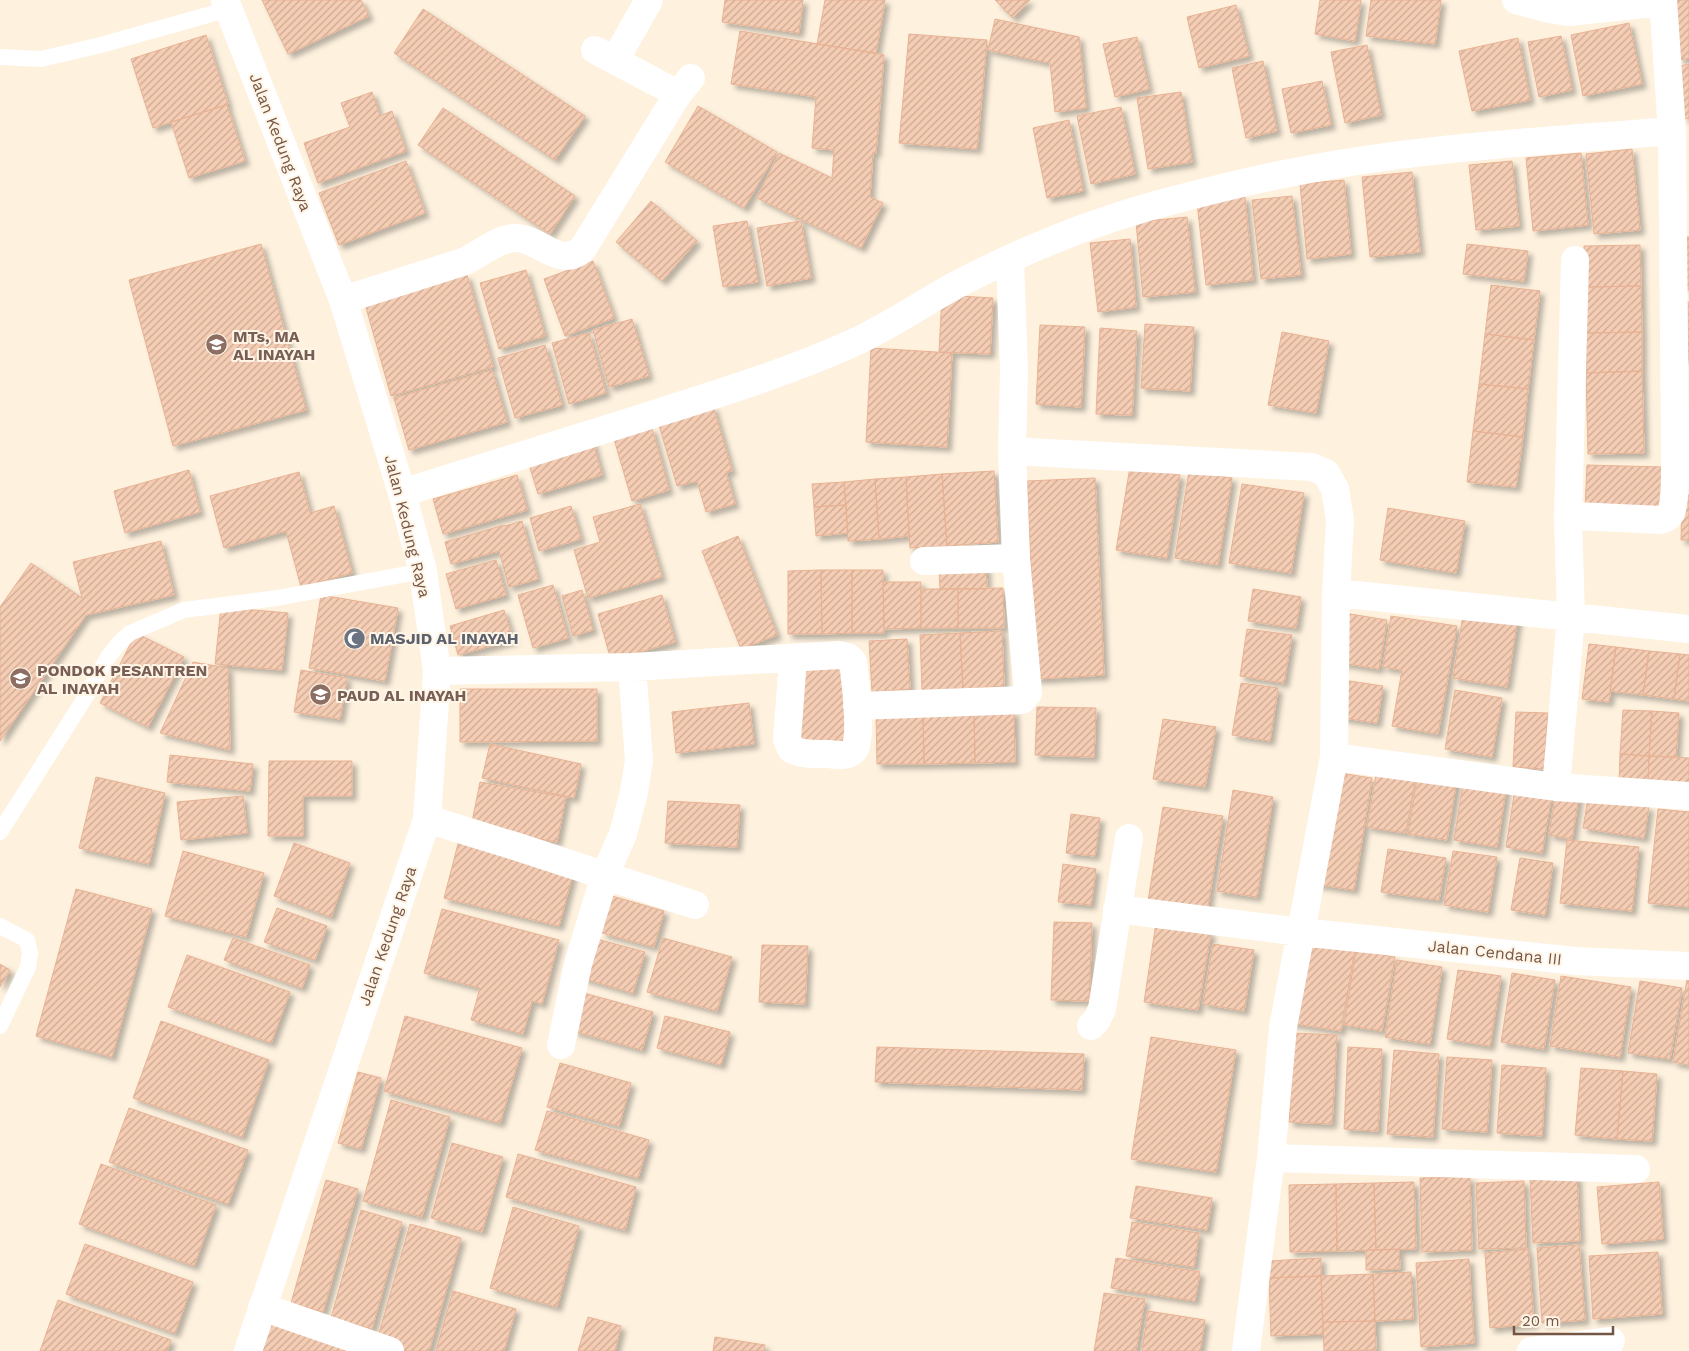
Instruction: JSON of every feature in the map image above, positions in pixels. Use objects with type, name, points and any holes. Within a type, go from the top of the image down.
[{"type":"street","points":[[343,300],[463,262],[508,238],[528,240],[562,257],[576,254],[582,250],[685,86],[605,55],[649,0]]},
{"type":"street","points":[[1516,0],[1569,12],[1663,1],[1672,131],[1682,479],[1671,512],[1668,517],[1661,520],[1568,517]]},
{"type":"street","name":"Jalan Kedung Raya","points":[[227,4],[343,300],[402,493],[423,571],[437,671],[427,819],[248,1351]]},
{"type":"street","points":[[402,493],[737,388],[797,366],[855,342],[906,315],[957,284],[1010,259],[1084,228],[1181,198],[1300,170],[1394,156],[1489,145],[1672,131]]},
{"type":"street","points":[[857,706],[1022,700],[1028,692],[1016,558],[1012,451],[1014,369],[1010,259]]},
{"type":"street","points":[[1556,787],[1571,617],[1568,517],[1575,260]]},
{"type":"street","points":[[1012,451],[1312,467],[1326,473],[1334,489],[1340,520],[1336,593],[1334,757],[1284,1027],[1271,1158],[1246,1351]]},
{"type":"street","points":[[924,561],[1016,558]]},
{"type":"street","points":[[1336,593],[1689,629]]},
{"type":"street","points":[[437,671],[632,667],[839,656],[848,657],[853,662],[858,740],[854,750],[846,755],[798,753],[790,749],[787,739],[793,659]]},
{"type":"street","points":[[561,1045],[578,964],[605,875],[623,834],[634,792],[639,760],[632,667]]},
{"type":"street","points":[[1334,757],[1556,787],[1689,796]]},
{"type":"street","points":[[427,819],[695,905]]},
{"type":"street","points":[[1091,1026],[1102,1009],[1129,838]]},
{"type":"street","name":"Jalan Cendana III","points":[[1118,909],[1301,932],[1576,961],[1689,966]]},
{"type":"street","points":[[1271,1158],[1636,1169]]},
{"type":"street","points":[[262,1306],[390,1351]]},
{"type":"street","points":[[1531,1351],[1612,1341]]},
{"type":"lane","points":[[0,57],[41,59],[101,45],[227,4]]},
{"type":"lane","points":[[0,832],[83,701],[108,657],[130,633],[184,610],[277,598],[423,571]]},
{"type":"lane","points":[[0,926],[27,940],[30,953],[28,967],[0,1026]]},
{"type":"building","points":[[262,0],[361,0],[369,16],[288,54]]},
{"type":"building","points":[[725,0],[803,0],[799,33],[722,22]]},
{"type":"building","points":[[825,0],[885,0],[876,53],[817,44]]},
{"type":"building","points":[[995,0],[1030,0],[1013,18]]},
{"type":"building","points":[[1320,0],[1361,0],[1355,41],[1315,34]]},
{"type":"building","points":[[1371,0],[1441,0],[1435,44],[1366,36]]},
{"type":"building","points":[[1669,0],[1689,0],[1689,58],[1680,60]]},
{"type":"building","points":[[1236,5],[1249,56],[1199,68],[1187,17]]},
{"type":"building","points":[[423,9],[585,116],[555,160],[394,53]]},
{"type":"building","points":[[995,19],[1079,37],[1086,108],[1055,112],[1050,63],[988,50]]},
{"type":"building","points":[[1629,23],[1642,84],[1583,96],[1571,35]]},
{"type":"building","points":[[740,31],[884,55],[876,153],[873,152],[870,197],[883,203],[861,248],[757,198],[779,153],[832,178],[834,150],[812,148],[816,97],[731,84]]},
{"type":"building","points":[[909,34],[987,40],[977,149],[899,143]]},
{"type":"building","points":[[206,35],[228,104],[153,128],[131,59]]},
{"type":"building","points":[[1561,36],[1572,90],[1539,97],[1528,42]]},
{"type":"building","points":[[1137,37],[1149,89],[1115,97],[1103,44]]},
{"type":"building","points":[[1518,38],[1530,100],[1472,111],[1459,51]]},
{"type":"building","points":[[1367,45],[1381,115],[1345,123],[1331,52]]},
{"type":"building","points":[[1263,61],[1277,131],[1246,138],[1232,68]]},
{"type":"building","points":[[1689,64],[1689,118],[1685,119],[1675,67]]},
{"type":"building","points":[[1322,81],[1331,125],[1291,133],[1282,89]]},
{"type":"building","points":[[372,92],[380,116],[392,111],[406,151],[318,183],[304,143],[350,127],[341,103]]},
{"type":"building","points":[[1181,92],[1192,162],[1148,169],[1137,98]]},
{"type":"building","points":[[227,105],[245,161],[189,178],[171,122]]},
{"type":"building","points":[[698,106],[777,152],[744,208],[665,162]]},
{"type":"building","points":[[1121,107],[1135,174],[1091,184],[1077,116]]},
{"type":"building","points":[[443,108],[575,196],[550,234],[418,145]]},
{"type":"building","points":[[1069,120],[1083,191],[1047,198],[1033,128]]},
{"type":"building","points":[[1632,149],[1640,230],[1594,234],[1586,154]]},
{"type":"building","points":[[1581,153],[1588,225],[1533,231],[1526,158]]},
{"type":"building","points":[[406,161],[425,213],[339,245],[319,193]]},
{"type":"building","points":[[1512,161],[1519,226],[1476,230],[1469,165]]},
{"type":"building","points":[[1412,172],[1420,252],[1370,257],[1362,177]]},
{"type":"building","points":[[1344,180],[1351,254],[1307,259],[1300,184]]},
{"type":"building","points":[[1292,196],[1301,275],[1261,279],[1252,200]]},
{"type":"building","points":[[1245,197],[1253,280],[1206,285],[1197,202]]},
{"type":"building","points":[[651,201],[697,241],[662,281],[616,242]]},
{"type":"building","points":[[1187,217],[1195,292],[1143,297],[1136,222]]},
{"type":"building","points":[[747,221],[758,282],[723,287],[713,226]]},
{"type":"building","points":[[801,221],[811,278],[767,286],[757,228]]},
{"type":"building","points":[[1687,237],[1689,237],[1689,290],[1686,290]]},
{"type":"building","points":[[1130,239],[1136,307],[1098,312],[1090,243]]},
{"type":"building","name":"MTs, MA AL INAYAH","points":[[261,244],[306,410],[173,446],[129,280]]},
{"type":"building","points":[[1467,244],[1528,251],[1524,281],[1463,274]]},
{"type":"building","points":[[1640,245],[1641,286],[1585,287],[1584,246]]},
{"type":"building","points":[[593,261],[614,318],[565,336],[544,279]]},
{"type":"building","points":[[526,270],[545,336],[499,349],[480,283]]},
{"type":"building","points":[[467,275],[493,367],[391,396],[365,304]]},
{"type":"building","points":[[1491,285],[1540,291],[1534,340],[1485,334]]},
{"type":"building","points":[[1641,286],[1642,332],[1586,333],[1585,287]]},
{"type":"building","points":[[942,295],[993,298],[990,354],[939,352]]},
{"type":"building","points":[[1685,302],[1689,302],[1689,359],[1683,358]]},
{"type":"building","points":[[632,319],[649,376],[609,387],[593,330]]},
{"type":"building","points":[[1145,324],[1194,327],[1190,391],[1141,388]]},
{"type":"building","points":[[1040,325],[1085,327],[1081,407],[1036,404]]},
{"type":"building","points":[[1100,328],[1137,331],[1132,415],[1096,414]]},
{"type":"building","points":[[1282,332],[1329,341],[1316,413],[1268,405]]},
{"type":"building","points":[[1642,332],[1642,371],[1586,373],[1586,333]]},
{"type":"building","points":[[589,333],[606,393],[569,404],[552,343]]},
{"type":"building","points":[[1485,334],[1534,340],[1528,389],[1479,384]]},
{"type":"building","points":[[545,345],[562,405],[515,418],[498,358]]},
{"type":"building","points":[[871,348],[952,353],[947,447],[866,442]]},
{"type":"building","points":[[492,370],[507,422],[409,450],[394,398]]},
{"type":"building","points":[[1642,371],[1644,453],[1588,454],[1586,373]]},
{"type":"building","points":[[1479,384],[1528,389],[1523,437],[1473,431]]},
{"type":"building","points":[[713,406],[732,471],[726,472],[735,504],[706,512],[697,481],[677,486],[658,422]]},
{"type":"building","points":[[652,428],[669,490],[632,501],[614,439]]},
{"type":"building","points":[[1473,431],[1523,437],[1516,487],[1467,482]]},
{"type":"building","points":[[592,439],[602,475],[538,494],[527,458]]},
{"type":"building","points":[[1587,465],[1662,467],[1660,510],[1585,508]]},
{"type":"building","points":[[1130,467],[1180,475],[1167,558],[1116,550]]},
{"type":"building","points":[[189,470],[200,512],[125,533],[114,491]]},
{"type":"building","points":[[994,471],[998,542],[947,546],[942,474]]},
{"type":"building","points":[[1189,471],[1232,478],[1218,565],[1175,558]]},
{"type":"building","points":[[299,472],[310,513],[334,506],[352,573],[301,587],[286,531],[224,548],[210,496]]},
{"type":"building","points":[[942,474],[947,546],[910,548],[906,477]]},
{"type":"building","points":[[517,475],[527,510],[443,534],[433,499]]},
{"type":"building","points":[[906,477],[909,536],[879,539],[875,479]]},
{"type":"building","points":[[1095,478],[1104,675],[1036,679],[1027,481]]},
{"type":"building","points":[[875,479],[879,539],[848,541],[844,482]]},
{"type":"building","points":[[844,482],[846,505],[814,507],[812,484]]},
{"type":"building","points":[[1242,484],[1304,493],[1291,573],[1229,563]]},
{"type":"building","points":[[1682,495],[1689,495],[1689,540],[1681,540]]},
{"type":"building","points":[[640,504],[662,577],[588,598],[574,550],[600,542],[593,517]]},
{"type":"building","points":[[846,505],[848,533],[816,536],[814,507]]},
{"type":"building","points":[[571,506],[581,539],[539,551],[530,518]]},
{"type":"building","points":[[1388,508],[1465,521],[1456,573],[1380,560]]},
{"type":"building","points":[[522,521],[538,579],[509,587],[499,551],[451,564],[445,542]]},
{"type":"building","points":[[738,536],[777,635],[741,649],[702,551]]},
{"type":"building","name":"PONDOK PESANTREN AL INAYAH","points":[[161,541],[174,595],[86,615],[0,741],[0,607],[31,563],[82,598],[73,562]]},
{"type":"building","points":[[496,560],[506,595],[456,609],[446,574]]},
{"type":"building","points":[[986,567],[987,589],[940,589],[939,568]]},
{"type":"building","points":[[821,570],[822,634],[788,634],[788,571]]},
{"type":"building","points":[[821,570],[852,570],[852,633],[822,634]]},
{"type":"building","points":[[852,570],[883,570],[884,633],[852,633]]},
{"type":"building","points":[[883,582],[921,582],[921,628],[884,629]]},
{"type":"building","points":[[553,585],[568,638],[533,648],[518,595]]},
{"type":"building","points":[[1003,588],[1004,628],[958,628],[958,589]]},
{"type":"building","points":[[921,589],[958,589],[958,628],[921,628]]},
{"type":"building","points":[[1253,589],[1301,597],[1296,628],[1248,621]]},
{"type":"building","points":[[582,590],[593,630],[573,636],[562,596]]},
{"type":"building","name":"MASJID AL INAYAH","points":[[321,595],[398,608],[385,681],[309,668]]},
{"type":"building","points":[[662,595],[675,642],[611,660],[598,614]]},
{"type":"building","points":[[221,607],[288,613],[282,670],[215,664]]},
{"type":"building","points":[[1464,608],[1518,616],[1507,687],[1453,678]]},
{"type":"building","points":[[504,610],[513,640],[458,655],[450,626]]},
{"type":"building","points":[[1344,613],[1387,620],[1379,669],[1336,662]]},
{"type":"building","points":[[1391,616],[1457,626],[1438,734],[1392,726],[1402,670],[1383,667]]},
{"type":"building","points":[[1247,629],[1292,635],[1284,683],[1240,676]]},
{"type":"building","points":[[1002,631],[1004,686],[963,689],[960,633]]},
{"type":"building","points":[[136,633],[184,657],[148,727],[100,703]]},
{"type":"building","points":[[960,633],[963,689],[922,690],[920,635]]},
{"type":"building","points":[[907,639],[910,689],[872,692],[869,641]]},
{"type":"building","points":[[1589,644],[1616,647],[1609,702],[1582,699]]},
{"type":"building","points":[[1616,647],[1649,651],[1643,695],[1610,691]]},
{"type":"building","points":[[1649,651],[1680,654],[1674,699],[1643,695]]},
{"type":"building","points":[[1680,654],[1689,655],[1689,701],[1674,699]]},
{"type":"building","points":[[193,662],[228,668],[230,750],[160,733]]},
{"type":"building","points":[[799,665],[848,667],[845,742],[795,740]]},
{"type":"building","name":"PAUD AL INAYAH","points":[[301,670],[347,678],[340,719],[294,712]]},
{"type":"building","points":[[1343,680],[1383,686],[1377,723],[1337,717]]},
{"type":"building","points":[[1241,683],[1278,688],[1270,741],[1232,735]]},
{"type":"building","points":[[460,689],[597,689],[597,741],[460,742]]},
{"type":"building","points":[[1455,690],[1502,698],[1492,757],[1445,749]]},
{"type":"building","points":[[749,703],[754,744],[676,753],[672,712]]},
{"type":"building","points":[[1037,707],[1096,708],[1094,757],[1035,755]]},
{"type":"building","points":[[1623,710],[1652,711],[1649,756],[1620,754]]},
{"type":"building","points":[[1014,711],[1015,762],[975,763],[974,712]]},
{"type":"building","points":[[1652,711],[1679,713],[1676,757],[1649,756]]},
{"type":"building","points":[[974,712],[975,763],[924,764],[923,713]]},
{"type":"building","points":[[1516,712],[1548,713],[1544,769],[1513,767]]},
{"type":"building","points":[[876,713],[923,713],[924,764],[877,764]]},
{"type":"building","points":[[1163,719],[1216,727],[1205,787],[1153,779]]},
{"type":"building","points":[[490,744],[581,764],[574,798],[482,778]]},
{"type":"building","points":[[1620,754],[1649,756],[1648,784],[1619,783]]},
{"type":"building","points":[[170,755],[253,764],[250,791],[167,782]]},
{"type":"building","points":[[1649,756],[1689,758],[1689,787],[1648,784]]},
{"type":"building","points":[[269,761],[352,761],[352,796],[303,796],[303,836],[268,836]]},
{"type":"building","points":[[1377,769],[1416,775],[1406,833],[1367,827]]},
{"type":"building","points":[[1333,772],[1372,778],[1354,890],[1315,884]]},
{"type":"building","points":[[1418,773],[1457,779],[1447,840],[1408,834]]},
{"type":"building","points":[[96,777],[165,793],[149,864],[79,848]]},
{"type":"building","points":[[1464,777],[1507,783],[1497,847],[1454,840]]},
{"type":"building","points":[[480,782],[566,797],[557,842],[471,827]]},
{"type":"building","points":[[1516,782],[1553,788],[1542,853],[1506,847]]},
{"type":"building","points":[[1233,790],[1273,797],[1257,897],[1217,891]]},
{"type":"building","points":[[1556,791],[1579,795],[1572,839],[1549,835]]},
{"type":"building","points":[[243,796],[247,833],[181,840],[177,802]]},
{"type":"building","points":[[1588,798],[1649,807],[1644,838],[1583,828]]},
{"type":"building","points":[[668,801],[740,805],[737,847],[665,843]]},
{"type":"building","points":[[1163,807],[1223,816],[1207,911],[1148,901]]},
{"type":"building","points":[[1658,809],[1689,812],[1689,907],[1648,903]]},
{"type":"building","points":[[1071,814],[1100,818],[1095,856],[1066,853]]},
{"type":"building","points":[[459,840],[574,869],[559,926],[444,898]]},
{"type":"building","points":[[1567,840],[1639,847],[1632,911],[1560,903]]},
{"type":"building","points":[[294,843],[350,863],[331,917],[274,896]]},
{"type":"building","points":[[1388,849],[1446,858],[1439,900],[1381,892]]},
{"type":"building","points":[[183,851],[264,873],[246,937],[165,916]]},
{"type":"building","points":[[1453,851],[1497,857],[1488,912],[1444,905]]},
{"type":"building","points":[[1520,858],[1553,863],[1545,915],[1511,910]]},
{"type":"building","points":[[1063,864],[1096,869],[1091,905],[1058,902]]},
{"type":"building","points":[[76,889],[152,909],[112,1057],[36,1036]]},
{"type":"building","points":[[612,896],[664,911],[654,947],[602,933]]},
{"type":"building","points":[[277,908],[327,926],[315,960],[264,942]]},
{"type":"building","points":[[442,909],[559,940],[542,1004],[532,1001],[523,1034],[471,1020],[480,988],[424,973]]},
{"type":"building","points":[[1054,922],[1092,923],[1089,1001],[1051,1000]]},
{"type":"building","points":[[1156,923],[1211,932],[1198,1010],[1144,1002]]},
{"type":"building","points":[[233,938],[310,965],[302,988],[224,960]]},
{"type":"building","points":[[593,938],[645,952],[633,993],[582,978]]},
{"type":"building","points":[[663,938],[732,957],[717,1011],[647,992]]},
{"type":"building","points":[[1304,940],[1355,949],[1341,1031],[1290,1023]]},
{"type":"building","points":[[1213,944],[1254,950],[1244,1011],[1203,1004]]},
{"type":"building","points":[[762,945],[808,946],[805,1004],[759,1002]]},
{"type":"building","points":[[1356,950],[1395,957],[1382,1031],[1344,1025]]},
{"type":"building","points":[[187,955],[290,992],[271,1043],[168,1007]]},
{"type":"building","points":[[1397,960],[1442,967],[1430,1044],[1385,1037]]},
{"type":"building","points":[[0,964],[10,970],[0,987]]},
{"type":"building","points":[[1458,970],[1501,976],[1490,1046],[1447,1039]]},
{"type":"building","points":[[1512,973],[1555,980],[1544,1049],[1501,1042]]},
{"type":"building","points":[[1689,973],[1689,1065],[1673,1062]]},
{"type":"building","points":[[1561,976],[1631,987],[1620,1057],[1550,1046]]},
{"type":"building","points":[[1640,981],[1682,988],[1670,1059],[1628,1053]]},
{"type":"building","points":[[584,993],[653,1012],[642,1050],[573,1031]]},
{"type":"building","points":[[405,1016],[522,1048],[500,1123],[384,1091]]},
{"type":"building","points":[[665,1016],[730,1032],[721,1065],[657,1048]]},
{"type":"building","points":[[161,1021],[269,1060],[242,1137],[133,1098]]},
{"type":"building","points":[[1294,1033],[1337,1035],[1332,1124],[1289,1122]]},
{"type":"building","points":[[1151,1037],[1236,1050],[1216,1172],[1131,1159]]},
{"type":"building","points":[[877,1047],[1084,1054],[1082,1090],[875,1082]]},
{"type":"building","points":[[1348,1047],[1382,1049],[1378,1131],[1344,1129]]},
{"type":"building","points":[[1394,1050],[1439,1054],[1433,1137],[1387,1134]]},
{"type":"building","points":[[1447,1057],[1492,1060],[1487,1132],[1442,1129]]},
{"type":"building","points":[[560,1063],[631,1083],[619,1126],[547,1107]]},
{"type":"building","points":[[1502,1065],[1546,1068],[1542,1136],[1497,1133]]},
{"type":"building","points":[[1581,1068],[1623,1071],[1617,1139],[1575,1135]]},
{"type":"building","points":[[1623,1071],[1657,1074],[1652,1141],[1617,1139]]},
{"type":"building","points":[[358,1072],[381,1078],[361,1149],[338,1143]]},
{"type":"building","points":[[391,1100],[450,1117],[422,1217],[363,1201]]},
{"type":"building","points":[[129,1108],[248,1150],[228,1204],[109,1162]]},
{"type":"building","points":[[547,1111],[649,1140],[638,1178],[535,1150]]},
{"type":"building","points":[[452,1143],[503,1157],[482,1232],[431,1218]]},
{"type":"building","points":[[518,1154],[636,1187],[625,1230],[506,1197]]},
{"type":"building","points":[[101,1164],[216,1205],[194,1266],[79,1224]]},
{"type":"building","points":[[1577,1176],[1580,1241],[1533,1243],[1530,1178]]},
{"type":"building","points":[[1470,1177],[1472,1250],[1422,1252],[1420,1178]]},
{"type":"building","points":[[326,1180],[358,1189],[323,1312],[291,1303]]},
{"type":"building","points":[[1524,1181],[1526,1248],[1479,1249],[1476,1183]]},
{"type":"building","points":[[1414,1182],[1416,1249],[1376,1250],[1374,1183]]},
{"type":"building","points":[[1659,1182],[1663,1239],[1602,1244],[1597,1187]]},
{"type":"building","points":[[1374,1183],[1376,1250],[1337,1251],[1336,1184]]},
{"type":"building","points":[[1336,1184],[1337,1251],[1290,1252],[1289,1185]]},
{"type":"building","points":[[1136,1186],[1212,1198],[1207,1230],[1130,1218]]},
{"type":"building","points":[[513,1207],[579,1226],[557,1307],[490,1288]]},
{"type":"building","points":[[361,1210],[402,1222],[372,1329],[331,1318]]},
{"type":"building","points":[[1132,1222],[1199,1233],[1194,1267],[1126,1256]]},
{"type":"building","points":[[410,1224],[461,1238],[429,1351],[403,1351],[376,1344]]},
{"type":"building","points":[[85,1244],[193,1282],[175,1333],[66,1294]]},
{"type":"building","points":[[1579,1245],[1585,1320],[1542,1323],[1537,1248]]},
{"type":"building","points":[[1399,1249],[1400,1269],[1366,1270],[1366,1250]]},
{"type":"building","points":[[1528,1249],[1534,1324],[1490,1328],[1485,1253]]},
{"type":"building","points":[[1658,1252],[1662,1314],[1593,1319],[1589,1256]]},
{"type":"building","points":[[1116,1258],[1200,1272],[1195,1301],[1111,1288]]},
{"type":"building","points":[[1321,1258],[1321,1276],[1269,1278],[1269,1261]]},
{"type":"building","points":[[1469,1259],[1474,1343],[1421,1347],[1416,1263]]},
{"type":"building","points":[[1411,1272],[1413,1319],[1375,1321],[1373,1274]]},
{"type":"building","points":[[1373,1274],[1375,1321],[1323,1322],[1321,1276]]},
{"type":"building","points":[[1321,1276],[1323,1334],[1271,1336],[1269,1278]]},
{"type":"building","points":[[453,1291],[516,1309],[504,1351],[436,1351]]},
{"type":"building","points":[[1104,1293],[1145,1299],[1136,1351],[1094,1351]]},
{"type":"building","points":[[58,1300],[171,1340],[167,1351],[40,1351]]},
{"type":"building","points":[[1148,1311],[1205,1320],[1200,1351],[1142,1351]]},
{"type":"building","points":[[269,1315],[350,1338],[346,1351],[259,1351]]},
{"type":"building","points":[[588,1317],[621,1326],[615,1351],[578,1351]]},
{"type":"building","points":[[1375,1321],[1376,1350],[1324,1351],[1323,1322]]},
{"type":"building","points":[[715,1337],[765,1345],[764,1351],[713,1351]]},
{"type":"place","name":"MTs, MA AL INAYAH","points":[[217,345]]},
{"type":"place","name":"MASJID AL INAYAH","points":[[354,638]]},
{"type":"place","name":"PONDOK PESANTREN AL INAYAH","points":[[21,679]]},
{"type":"place","name":"PAUD AL INAYAH","points":[[321,695]]}]
